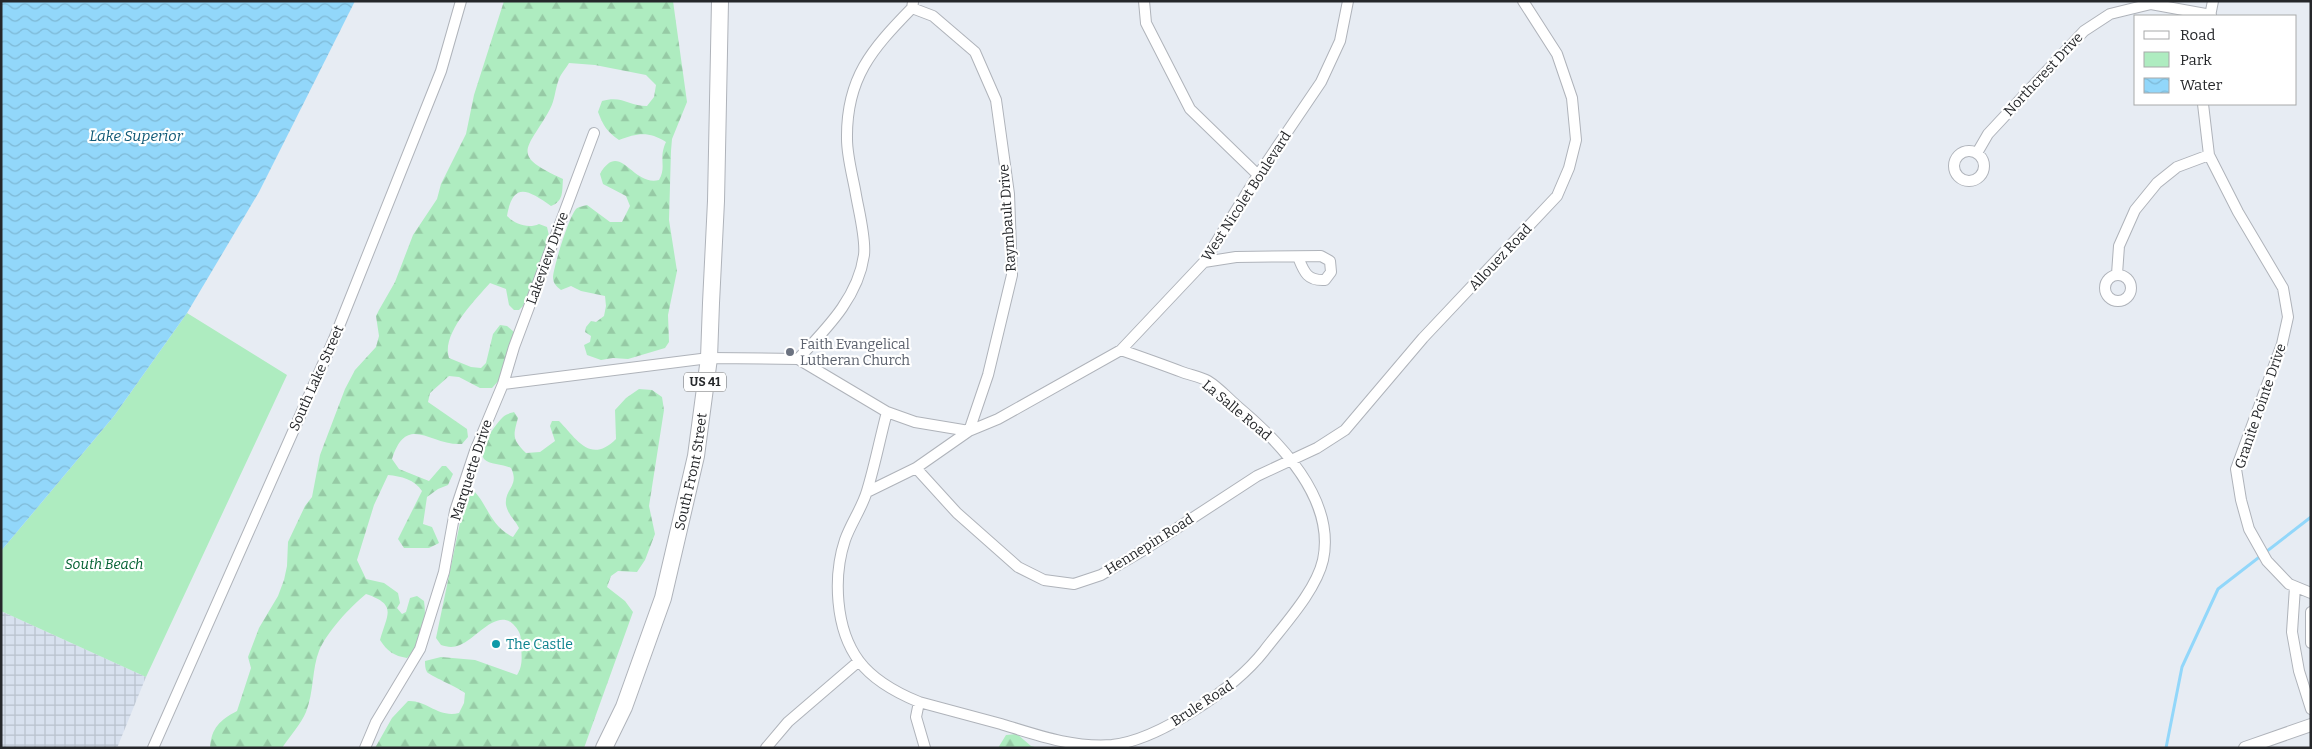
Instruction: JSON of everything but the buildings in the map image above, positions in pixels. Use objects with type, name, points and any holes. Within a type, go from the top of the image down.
[{"type":"highway","name":"South Front Street","points":[[604,748],[624,707],[663,598],[696,456],[708,358],[716,202],[720,1]]},
{"type":"street","name":"South Lake Street","points":[[153,748],[334,339],[441,71],[461,1]]},
{"type":"street","points":[[1144,1],[1146,23],[1190,109],[1258,175]]},
{"type":"street","name":"West Nicolet Boulevard","points":[[867,492],[916,468],[969,431],[1019,408],[1120,350],[1204,262],[1258,175],[1321,82],[1340,41],[1348,1]]},
{"type":"street","name":"Allouez Road","points":[[1291,459],[1316,448],[1345,430],[1423,338],[1558,196],[1569,168],[1576,140],[1572,98],[1557,54],[1523,1]]},
{"type":"street","points":[[2211,15],[2213,1]]},
{"type":"street","name":"Northcrest Drive","points":[[1977,153],[1988,134],[2078,37],[2110,14],[2151,4],[2206,15]]},
{"type":"street","points":[[798,359],[844,306],[860,274],[864,253],[847,140],[851,92],[861,70],[882,38],[912,5]]},
{"type":"street","name":"Raymbault Drive","points":[[912,5],[933,16],[975,52],[996,100],[1009,194],[1012,275],[988,375],[969,431]]},
{"type":"street","name":"Granite Pointe Drive","points":[[2203,105],[2209,155],[2238,212],[2283,288],[2288,317],[2282,344],[2236,469],[2241,500],[2249,529],[2267,561],[2296,588]]},
{"type":"street","name":"Lakeview Drive","points":[[502,384],[594,133]]},
{"type":"street","points":[[2117,274],[2119,246],[2135,210],[2157,183],[2178,167],[2209,155]]},
{"type":"street","points":[[1204,262],[1236,257],[1298,257]]},
{"type":"street","name":"La Salle Road","points":[[1120,350],[1208,381],[1264,428],[1291,459]]},
{"type":"street","points":[[502,384],[708,358],[798,359],[887,412],[939,428],[969,431]]},
{"type":"street","name":"Marquette Drive","points":[[365,748],[376,722],[420,649],[444,572],[455,511],[475,451],[502,384]]},
{"type":"street","points":[[766,748],[788,722],[859,661],[850,644],[843,623],[839,601],[839,570],[845,539],[867,492],[887,412]]},
{"type":"street","name":"Hennepin Road","points":[[916,468],[956,513],[1018,567],[1044,580],[1074,584],[1101,575],[1142,551],[1257,476],[1291,459]]},
{"type":"street","name":"Brule Road","points":[[859,661],[889,688],[919,702],[1082,747],[1112,745],[1134,740],[1158,731],[1244,674],[1287,621],[1316,578],[1326,541],[1315,500],[1291,459]]},
{"type":"street","points":[[2311,593],[2296,588],[2292,632],[2299,670],[2311,708]]},
{"type":"street","points":[[2311,612],[2311,643]]},
{"type":"street","points":[[919,702],[916,717],[925,748]]},
{"type":"street","points":[[2245,748],[2311,725]]},
{"type":"shaded area","points":[[1,611],[146,677],[117,748],[1,748]]},
{"type":"green space","points":[[504,1],[673,1],[687,102],[672,139],[671,151],[669,220],[677,271],[668,315],[669,342],[665,348],[628,359],[613,358],[601,360],[587,355],[584,345],[590,342],[591,336],[585,332],[586,327],[591,321],[596,322],[604,316],[605,296],[581,291],[571,286],[561,290],[554,281],[554,271],[559,252],[576,209],[587,205],[610,222],[622,222],[630,206],[626,196],[603,184],[600,174],[607,164],[614,161],[620,162],[641,177],[659,180],[666,142],[660,138],[643,134],[619,140],[606,128],[598,112],[602,101],[609,99],[647,106],[654,97],[656,85],[646,75],[595,65],[569,63],[559,79],[552,106],[530,143],[528,150],[529,157],[535,163],[563,179],[560,198],[551,206],[529,193],[517,193],[513,197],[507,216],[522,225],[539,224],[547,227],[550,240],[523,306],[519,310],[514,310],[509,305],[506,289],[490,283],[461,318],[450,339],[449,358],[471,367],[481,368],[486,363],[493,334],[500,325],[507,326],[514,332],[502,377],[492,388],[480,388],[459,377],[449,376],[430,393],[428,402],[467,429],[468,437],[462,444],[412,434],[405,437],[398,445],[392,459],[399,469],[429,481],[442,466],[446,466],[453,474],[448,485],[427,497],[423,524],[432,527],[439,543],[429,548],[404,548],[398,539],[422,491],[416,484],[407,479],[388,475],[374,505],[357,560],[366,579],[384,583],[398,593],[400,603],[397,608],[402,614],[406,612],[410,598],[417,596],[424,601],[425,617],[423,632],[417,646],[407,658],[398,656],[385,647],[380,640],[388,611],[383,602],[366,594],[353,605],[322,644],[315,665],[306,712],[282,748],[210,748],[214,730],[221,721],[237,711],[251,668],[248,657],[259,628],[278,596],[284,580],[287,566],[288,542],[305,506],[312,497],[320,455],[345,389],[355,370],[376,347],[379,336],[376,316],[395,282],[413,235],[437,199],[441,184],[466,134],[474,95]]},
{"type":"green space","name":"South Beach","points":[[187,313],[287,375],[146,677],[1,611],[1,551],[114,416]]},
{"type":"green space","points":[[639,389],[652,390],[662,397],[664,410],[649,506],[655,534],[645,560],[637,572],[618,571],[611,576],[607,587],[625,601],[633,612],[584,748],[375,748],[392,718],[408,701],[415,701],[445,713],[459,713],[464,703],[465,693],[429,674],[425,661],[441,657],[475,660],[517,675],[521,667],[519,632],[513,624],[506,620],[493,622],[466,642],[457,646],[441,645],[436,638],[466,494],[472,489],[499,527],[505,532],[513,537],[519,528],[508,512],[506,505],[507,495],[514,479],[511,468],[486,461],[483,455],[485,443],[496,425],[504,416],[514,412],[518,418],[515,429],[516,441],[526,453],[540,452],[555,441],[550,426],[552,421],[559,421],[584,446],[599,450],[616,439],[615,410],[626,398]]},
{"type":"green space","points":[[1017,734],[1031,746],[1038,748],[998,748],[1006,735]]},
{"type":"water","name":"Lake Superior","points":[[1,1],[355,1],[259,192],[187,313],[114,416],[1,551]]},
{"type":"waterway","points":[[2166,748],[2182,667],[2218,589],[2311,517]]},
{"type":"place","name":"Faith Evangelical Lutheran Church","points":[[790,352]]},
{"type":"place","name":"The Castle","points":[[496,644]]}]
